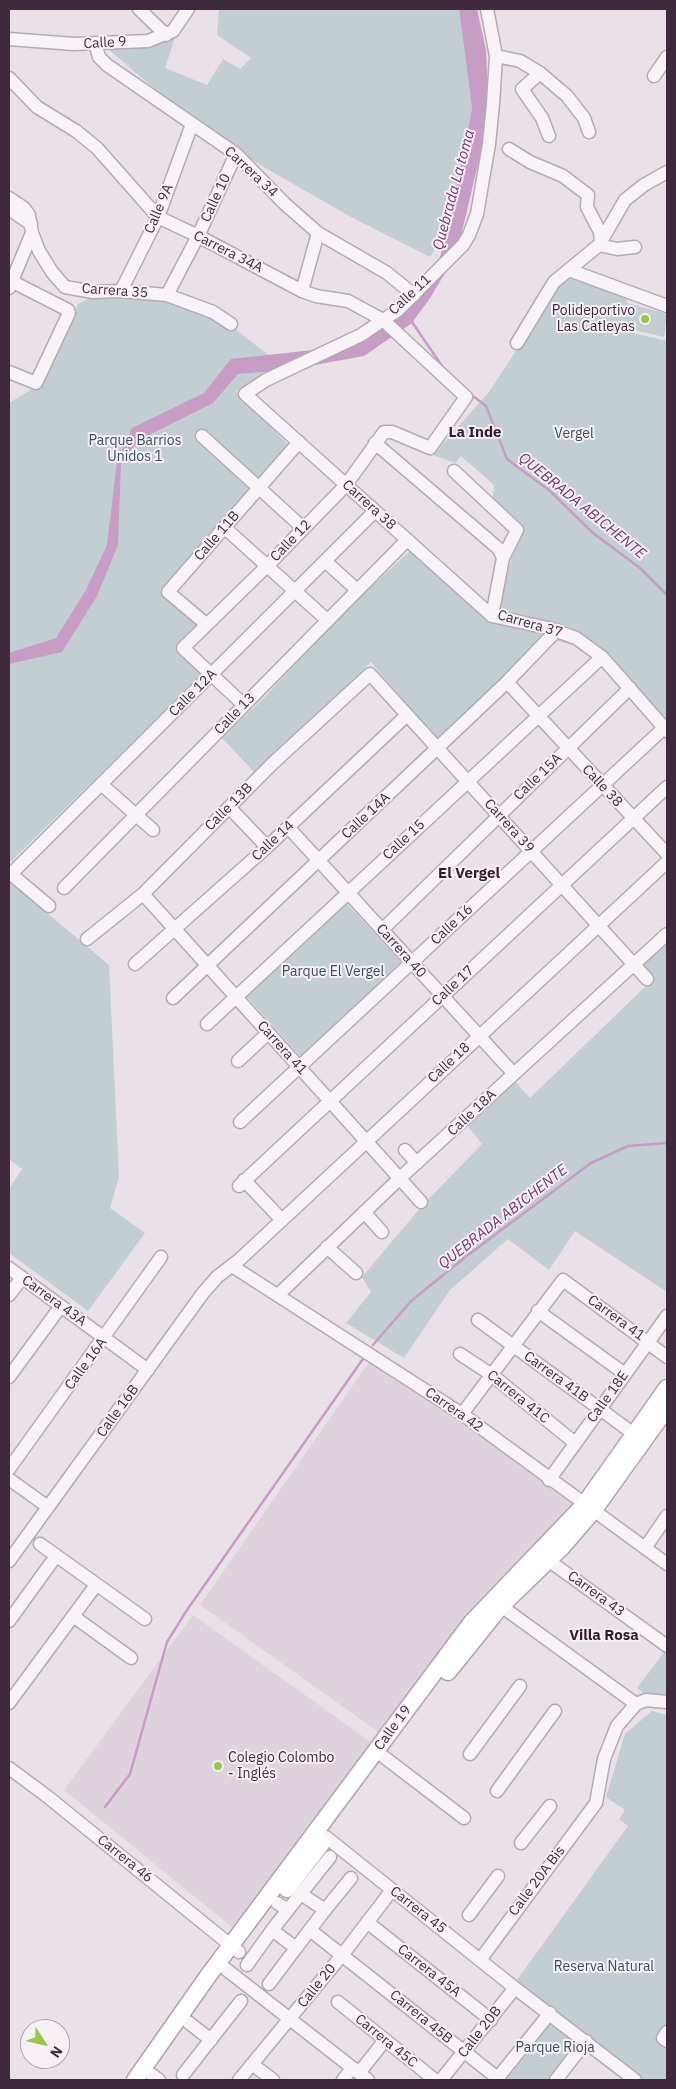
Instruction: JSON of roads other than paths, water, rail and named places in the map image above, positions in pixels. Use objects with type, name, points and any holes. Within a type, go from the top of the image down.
[{"type":"main road","name":"Calle 19","points":[[239,1955],[472,1622],[589,1508],[634,1434],[667,1388]]},
{"type":"main road","name":"Calle 19","points":[[135,2080],[222,1966],[239,1955],[282,1907],[326,1837],[501,1606],[548,1560],[667,1408]]},
{"type":"main road","name":"Calle 19","points":[[152,2078],[222,1966]]},
{"type":"street","points":[[138,9],[166,35],[180,23],[188,9]]},
{"type":"street","name":"Calle 11","points":[[245,394],[266,380],[361,335],[384,321],[414,295],[429,277],[463,245],[477,214],[489,144],[496,56],[487,9]]},
{"type":"street","name":"Calle 9","points":[[9,39],[74,44],[148,41],[166,35]]},
{"type":"street","name":"Carrera 34","points":[[95,43],[99,57],[107,65],[236,154],[285,204],[318,233],[387,273],[414,295]]},
{"type":"street","points":[[496,56],[520,61],[540,73],[567,96],[584,118],[589,132]]},
{"type":"street","points":[[654,76],[667,57]]},
{"type":"street","points":[[540,73],[522,89],[542,118],[549,136]]},
{"type":"street","name":"Carrera 34A","points":[[9,78],[37,108],[76,131],[97,148],[158,217],[302,291],[316,296],[348,301],[384,321],[466,397],[430,448],[392,432]]},
{"type":"street","name":"Calle 9A","points":[[120,291],[158,217],[192,124]]},
{"type":"street","points":[[509,149],[530,162],[563,176],[588,194],[587,207],[600,232],[600,244]]},
{"type":"street","name":"Calle 10","points":[[167,295],[198,236],[236,154]]},
{"type":"street","points":[[518,344],[554,282],[600,244],[625,200],[644,185],[667,172]]},
{"type":"street","name":"Carrera 35","points":[[9,198],[24,208],[29,215],[39,251],[52,272],[65,287],[93,292],[120,291],[167,295],[214,312],[231,324]]},
{"type":"street","points":[[9,209],[32,228],[10,285],[68,310],[69,313],[36,383],[9,372]]},
{"type":"street","points":[[302,291],[318,233]]},
{"type":"street","points":[[600,244],[617,249],[635,247]]},
{"type":"street","points":[[569,270],[667,306]]},
{"type":"street","name":"Carrera 38","points":[[245,394],[492,616]]},
{"type":"street","name":"Calle 12","points":[[211,675],[183,648],[346,485],[384,432],[392,432]]},
{"type":"street","points":[[202,436],[303,528]]},
{"type":"street","name":"Calle 11B","points":[[206,624],[168,592],[299,442]]},
{"type":"street","points":[[375,443],[499,549],[504,558]]},
{"type":"street","name":"Carrera 37","points":[[454,472],[515,526],[517,534],[504,558],[492,616],[557,630],[576,638],[602,657],[666,729]]},
{"type":"street","name":"Calle 12A","points":[[49,906],[11,874],[375,511]]},
{"type":"street","points":[[225,528],[327,620]]},
{"type":"street","name":"Calle 13","points":[[64,888],[407,540]]},
{"type":"street","points":[[325,561],[357,590]]},
{"type":"street","name":"Calle 14A","points":[[173,998],[507,682],[557,630]]},
{"type":"street","name":"Calle 15","points":[[207,1024],[602,657]]},
{"type":"street","name":"Carrera 39","points":[[370,674],[647,979]]},
{"type":"street","name":"Calle 13B","points":[[87,939],[142,894],[229,807],[370,674]]},
{"type":"street","points":[[211,675],[244,705]]},
{"type":"street","name":"Calle 38","points":[[507,682],[601,786],[667,854]]},
{"type":"street","name":"Calle 15A","points":[[382,930],[630,688]]},
{"type":"street","name":"Calle 14","points":[[135,964],[267,847],[408,715]]},
{"type":"street","name":"Calle 16","points":[[240,1122],[601,786],[666,729]]},
{"type":"street","points":[[101,784],[153,830]]},
{"type":"street","name":"Calle 17","points":[[282,1220],[242,1183],[667,787]]},
{"type":"street","points":[[229,807],[267,847]]},
{"type":"street","name":"Carrera 40","points":[[288,827],[514,1074]]},
{"type":"street","name":"Calle 18","points":[[232,1266],[667,862]]},
{"type":"street","name":"Carrera 41","points":[[142,894],[421,1202]]},
{"type":"street","name":"Calle 18A","points":[[278,1295],[400,1178],[667,934]]},
{"type":"street","points":[[238,1061],[268,1032]]},
{"type":"street","points":[[405,1150],[417,1163]]},
{"type":"street","points":[[364,1212],[382,1232]]},
{"type":"street","points":[[327,1247],[356,1273]]},
{"type":"street","name":"Calle 16A","points":[[9,1469],[105,1338],[161,1257]]},
{"type":"street","name":"Carrera 42","points":[[232,1266],[462,1414],[549,1480],[667,1564]]},
{"type":"street","name":"Calle 16B","points":[[9,1561],[203,1293],[232,1266]]},
{"type":"street","name":"Carrera 43A","points":[[9,1268],[148,1370]]},
{"type":"street","points":[[9,1295],[22,1278]]},
{"type":"street","name":"Carrera 41","points":[[538,1311],[563,1280],[667,1357]]},
{"type":"street","points":[[9,1376],[61,1306]]},
{"type":"street","points":[[462,1414],[538,1311],[625,1374]]},
{"type":"street","name":"Calle 18E","points":[[549,1480],[667,1316]]},
{"type":"street","name":"Carrera 41B","points":[[478,1320],[634,1434]]},
{"type":"street","name":"Carrera 41C","points":[[460,1354],[492,1375],[575,1443]]},
{"type":"street","points":[[9,1479],[48,1507]]},
{"type":"street","points":[[645,1548],[667,1516]]},
{"type":"street","points":[[40,1544],[145,1619]]},
{"type":"street","points":[[9,1621],[56,1556]]},
{"type":"street","name":"Carrera 43","points":[[548,1560],[667,1646]]},
{"type":"street","points":[[9,1703],[96,1585]]},
{"type":"street","points":[[501,1606],[636,1704],[646,1700],[667,1702]]},
{"type":"street","points":[[73,1616],[131,1658]]},
{"type":"street","points":[[470,1754],[520,1686]]},
{"type":"street","name":"Calle 20A Bis","points":[[480,1960],[596,1803],[604,1759],[616,1726],[636,1704]]},
{"type":"street","points":[[497,1791],[555,1711]]},
{"type":"street","points":[[384,1758],[464,1818]]},
{"type":"street","name":"Carrera 46","points":[[9,1768],[48,1797],[239,1955]]},
{"type":"street","points":[[521,1843],[550,1806]]},
{"type":"street","name":"Carrera 45","points":[[326,1837],[513,1986],[635,2080]]},
{"type":"street","points":[[239,1955],[272,1930],[282,1907],[301,1894],[330,1857]]},
{"type":"street","points":[[469,1915],[498,1876]]},
{"type":"street","points":[[269,1984],[324,1910],[351,1878]]},
{"type":"street","name":"Calle 20","points":[[239,2080],[291,2019],[392,1890]]},
{"type":"street","points":[[301,1894],[324,1910]]},
{"type":"street","name":"Carrera 45A","points":[[367,1922],[491,2020]]},
{"type":"street","points":[[272,1930],[296,1948]]},
{"type":"street","name":"Carrera 45B","points":[[310,1930],[343,1954],[498,2080]]},
{"type":"street","points":[[222,1966],[359,2074]]},
{"type":"street","name":"Calle 20B","points":[[441,2080],[491,2020],[513,1986]]},
{"type":"street","points":[[183,2075],[241,2001]]},
{"type":"street","name":"Carrera 45C","points":[[338,2002],[435,2080]]},
{"type":"street","points":[[498,2080],[550,2013]]},
{"type":"street","points":[[188,2022],[210,2040]]},
{"type":"street","points":[[343,2080],[359,2074],[385,2040]]},
{"type":"street","points":[[560,2079],[586,2041]]},
{"type":"street","points":[[252,2064],[273,2080]]},
{"type":"waterway","name":"QUEBRADA ABICHENTE","points":[[412,322],[444,369]]},
{"type":"waterway","name":"QUEBRADA ABICHENTE","points":[[469,393],[486,406],[507,459],[550,491],[593,533],[640,568],[667,595]]},
{"type":"waterway","name":"QUEBRADA ABICHENTE","points":[[373,1345],[411,1301],[468,1255],[591,1163],[628,1146],[667,1143]]},
{"type":"waterway","points":[[105,1807],[130,1774],[167,1642],[187,1610],[365,1356]]},
{"type":"place","name":"Polideportivo Las Catleyas","points":[[645,319]]},
{"type":"place","name":"Colegio Colombo - Inglés","points":[[218,1766]]},
{"type":"district","name":"La Inde","points":[[475,433]]},
{"type":"district","name":"El Vergel","points":[[469,874]]},
{"type":"district","name":"Villa Rosa","points":[[604,1636]]},
{"type":"water label","name":"Quebrada La toma","points":[[454,190]]},
{"type":"park label","name":"Vergel","points":[[574,434]]},
{"type":"park label","name":"Parque Barrios Unidos 1","points":[[135,450]]},
{"type":"park label","name":"Parque El Vergel","points":[[333,972]]},
{"type":"park label","name":"Reserva Natural","points":[[604,1967]]},
{"type":"park label","name":"Parque Rioja","points":[[555,2048]]}]
